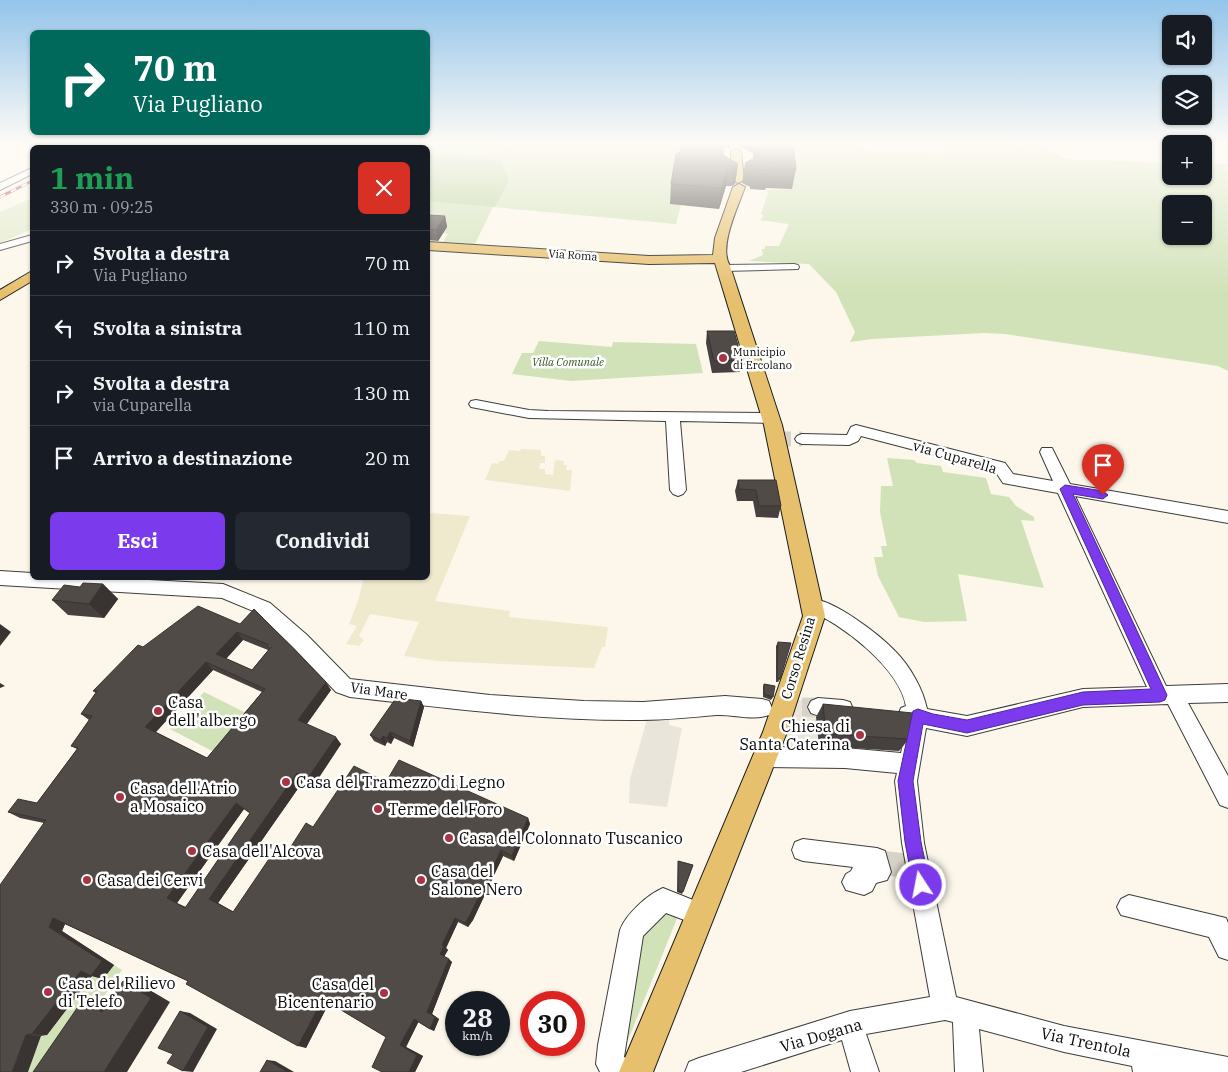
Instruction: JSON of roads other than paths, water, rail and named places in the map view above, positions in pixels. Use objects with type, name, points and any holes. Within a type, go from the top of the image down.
[{"type":"main road","points":[[722,264],[721,238],[735,193]]},
{"type":"main road","name":"Via Roma","points":[[430,246],[722,264]]},
{"type":"main road","name":"Corso Resina","points":[[636,1072],[775,732],[814,616],[771,418],[722,264]]},
{"type":"main road","points":[[0,296],[30,276]]},
{"type":"street","points":[[0,247],[30,239]]},
{"type":"street","points":[[722,264],[794,267]]},
{"type":"street","points":[[476,404],[529,414],[548,415],[771,418]]},
{"type":"street","points":[[673,417],[673,443],[678,469],[678,490]]},
{"type":"street","name":"via Cuparella","points":[[802,438],[848,440],[853,438],[856,430],[1000,467],[1008,479],[1228,517]]},
{"type":"street","points":[[1048,452],[1167,695],[1228,797]]},
{"type":"street","name":"Via Mare","points":[[0,578],[30,580]]},
{"type":"street","name":"Via Mare","points":[[34,580],[223,591],[264,608],[300,641],[344,686],[350,688],[490,704],[584,710],[643,711],[724,705],[762,708]]},
{"type":"street","points":[[813,605],[824,608],[875,644],[890,658],[910,688],[918,716],[906,781],[913,867],[955,1010],[969,1072]]},
{"type":"street","points":[[891,713],[918,716],[933,721],[967,726],[1083,698],[1228,693]]},
{"type":"street","points":[[818,707],[864,711]]},
{"type":"street","points":[[765,756],[846,758],[910,764]]},
{"type":"street","points":[[803,850],[877,859],[881,863],[879,872],[863,871],[864,883],[854,882]]},
{"type":"street","points":[[624,1072],[610,1064],[611,1044],[632,930],[663,900],[700,914]]},
{"type":"street","points":[[1129,907],[1217,927],[1228,948]]},
{"type":"street","name":"Via Dogana","points":[[700,1072],[850,1024],[955,1010]]},
{"type":"street","name":"Via Trentola","points":[[955,1010],[1145,1063],[1228,1071]]},
{"type":"street","points":[[850,1024],[865,1072]]},
{"type":"tunnel","points":[[776,439],[802,439]]},
{"type":"tunnel","points":[[774,708],[818,707]]},
{"type":"tunnel","points":[[884,863],[908,866]]},
{"type":"railway","points":[[0,197],[8,193]]},
{"type":"place","name":"Municipio di Ercolano","points":[[723,358]]},
{"type":"place","name":"Casa dell'albergo","points":[[158,711]]},
{"type":"place","name":"Chiesa di Santa Caterina","points":[[860,735]]},
{"type":"place","name":"Casa del Tramezzo di Legno","points":[[286,782]]},
{"type":"place","name":"Casa dell'Atrio a Mosaico","points":[[120,797]]},
{"type":"place","name":"Terme del Foro","points":[[378,809]]},
{"type":"place","name":"Casa del Colonnato Tuscanico","points":[[449,838]]},
{"type":"place","name":"Casa dell'Alcova","points":[[192,851]]},
{"type":"place","name":"Casa dei Cervi","points":[[87,880]]},
{"type":"place","name":"Casa del Salone Nero","points":[[421,880]]},
{"type":"place","name":"Casa del Rilievo di Telefo","points":[[48,992]]},
{"type":"place","name":"Casa del Bicentenario","points":[[384,993]]},
{"type":"park label","name":"Villa Comunale","points":[[568,362]]}]
